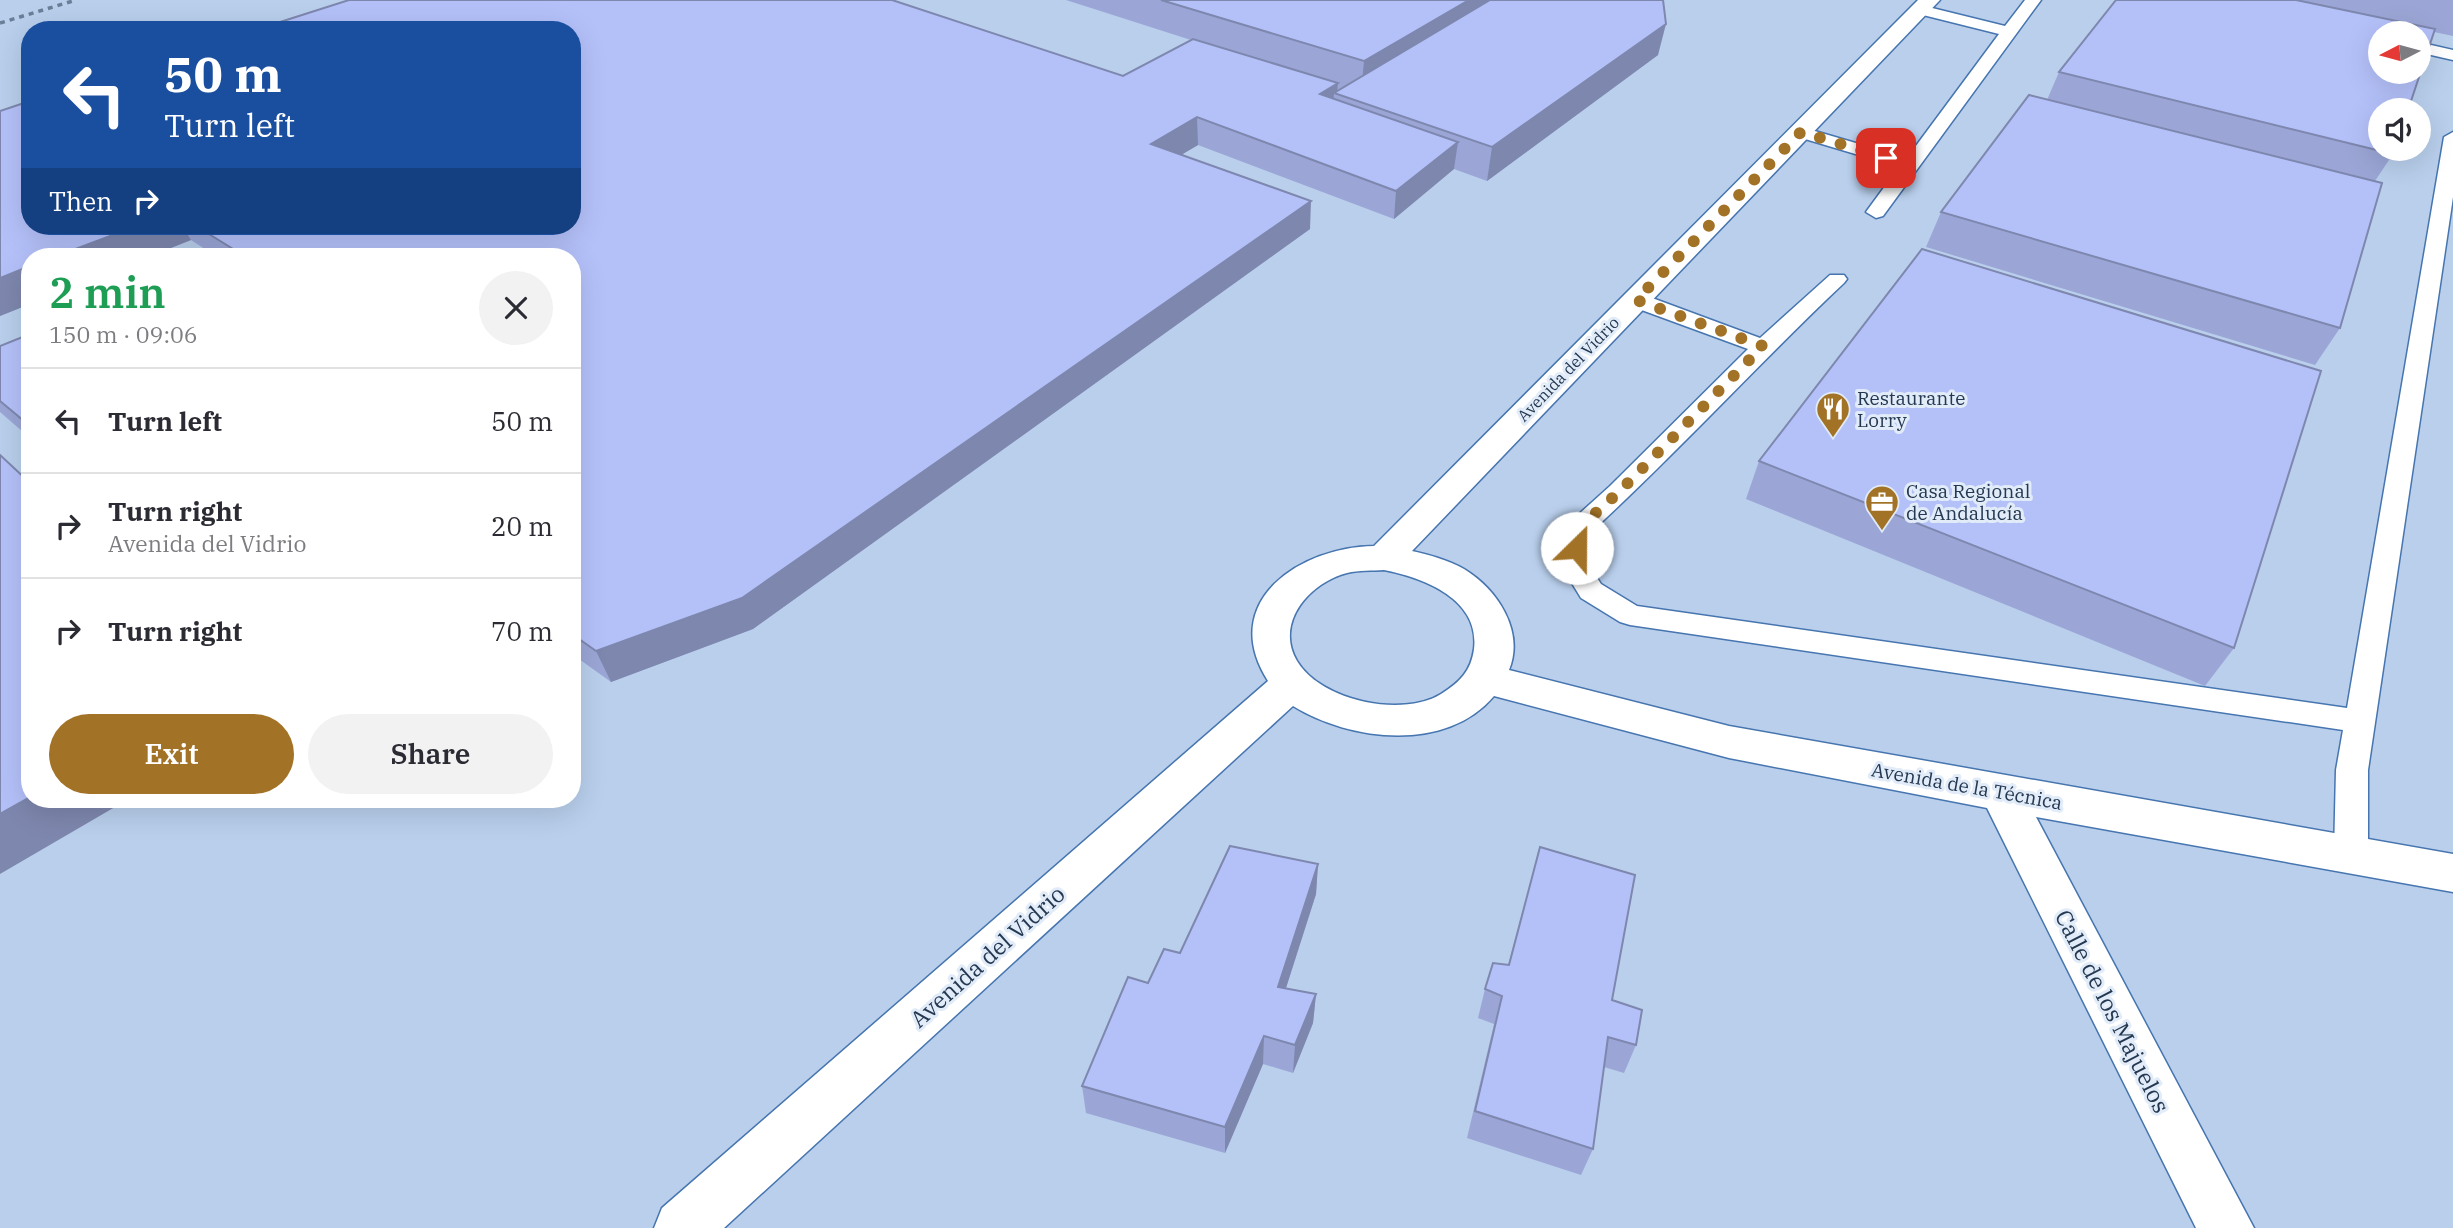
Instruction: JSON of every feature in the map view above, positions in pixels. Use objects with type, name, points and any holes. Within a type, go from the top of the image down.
[{"type":"street","name":"Avenida del Vidrio","points":[[1384,558],[1925,5]]},
{"type":"street","points":[[1384,558],[1419,565],[1452,579],[1477,599],[1493,624],[1496,652],[1486,679],[1465,701],[1434,715],[1396,721],[1356,717],[1320,704],[1292,683],[1275,659],[1270,631],[1276,607],[1292,585],[1318,569],[1348,560],[1384,558]]},
{"type":"street","name":"Avenida de la Técnica","points":[[1486,679],[1729,742],[2453,873]]},
{"type":"street","name":"Avenida del Vidrio","points":[[682,1228],[1292,683]]},
{"type":"street","name":"Calle de los Majuelos","points":[[2001,793],[2226,1228]]},
{"type":"lane","points":[[1876,212],[2033,0]]},
{"type":"lane","points":[[1925,5],[2009,32]]},
{"type":"lane","points":[[2431,50],[2453,54]]},
{"type":"lane","points":[[1801,132],[1911,165]]},
{"type":"lane","points":[[2351,854],[2352,770],[2453,137]]},
{"type":"lane","points":[[1837,279],[1763,346],[1619,492],[1578,529],[1576,567],[1591,591],[1630,615],[2360,721]]},
{"type":"lane","points":[[1636,300],[1763,346]]},
{"type":"shaded area","points":[[0,0],[2453,0],[2453,1228],[0,1228]]},
{"type":"building","points":[[349,0],[892,0],[1123,76],[1193,39],[1338,83],[1320,94],[1458,142],[1396,191],[1197,117],[1151,144],[1311,201],[742,598],[596,651],[581,640],[581,248],[232,248],[211,235],[581,235],[581,21],[283,21]]},
{"type":"building","points":[[1161,0],[1469,0],[1364,61]]},
{"type":"building","points":[[1490,0],[1663,0],[1666,24],[1492,147],[1334,93]]},
{"type":"building","points":[[2116,0],[2296,0],[2397,21],[2368,21],[2368,84],[2417,84],[2412,98],[2368,98],[2368,148],[2059,72]]},
{"type":"building","points":[[2029,95],[2382,183],[2340,328],[1941,212]]},
{"type":"building","points":[[21,104],[21,235],[113,235],[78,248],[21,248],[21,270],[0,278],[0,111]]},
{"type":"building","points":[[1922,249],[2321,371],[2234,648],[1759,461]]},
{"type":"building","points":[[21,338],[21,418],[0,401],[0,346]]},
{"type":"building","points":[[0,455],[21,475],[21,802],[0,814]]},
{"type":"building","points":[[1230,846],[1318,864],[1278,987],[1316,994],[1295,1045],[1264,1036],[1225,1127],[1082,1086],[1128,977],[1148,983],[1164,949],[1180,953]]},
{"type":"building","points":[[1540,847],[1635,875],[1612,1000],[1642,1010],[1636,1045],[1608,1037],[1593,1149],[1475,1111],[1502,996],[1485,989],[1493,963],[1509,965]]},
{"type":"railway","points":[[0,23],[76,0]]},
{"type":"place","name":"Restaurante Lorry","points":[[1833,439]]},
{"type":"place","name":"Casa Regional de Andalucía","points":[[1882,532]]},
{"type":"route","points":[[1577,548],[1578,529],[1619,492],[1763,346],[1636,300],[1801,132],[1886,158]]}]
